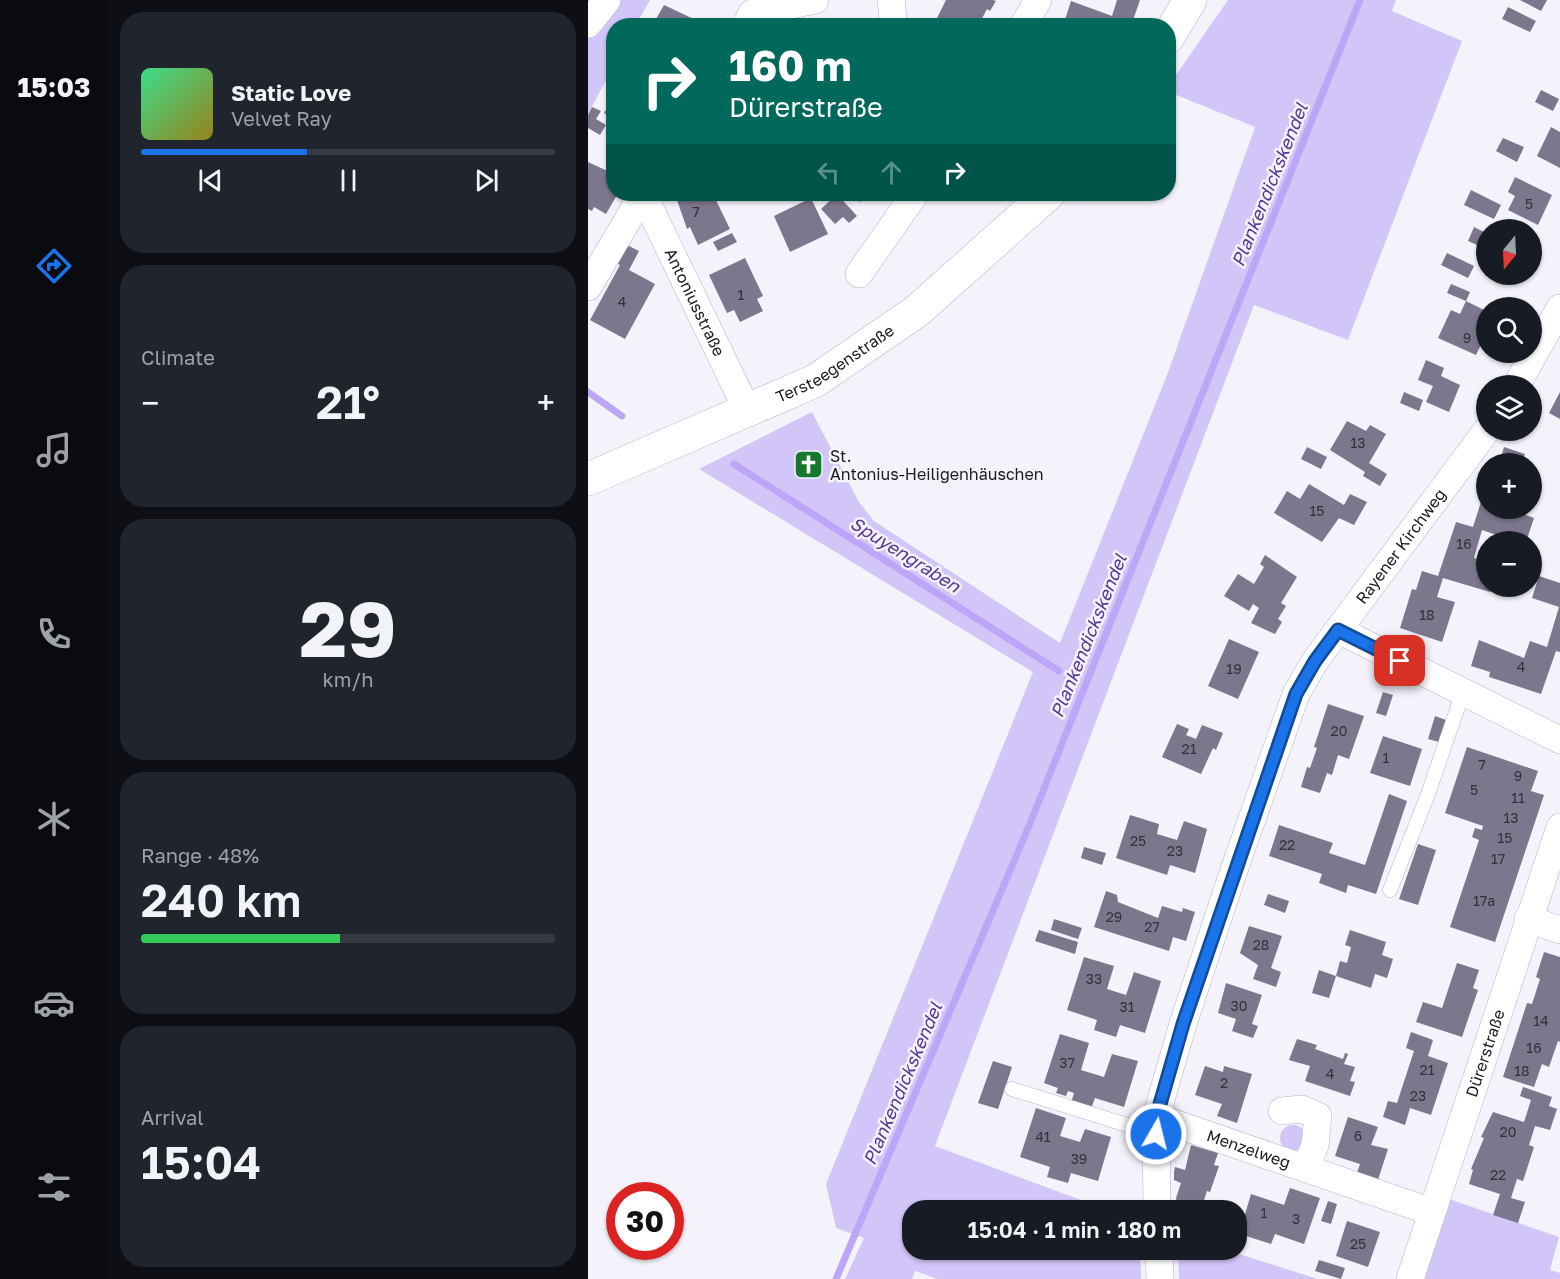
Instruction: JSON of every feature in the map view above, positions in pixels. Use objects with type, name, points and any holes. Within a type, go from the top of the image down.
[{"type":"street","points":[[588,24],[607,0]]},
{"type":"street","points":[[749,18],[752,13],[815,0]]},
{"type":"street","points":[[891,0],[893,18]]},
{"type":"street","points":[[1028,18],[1038,0]]},
{"type":"street","points":[[1176,24],[1190,0]]},
{"type":"street","name":"Antoniusstraße","points":[[588,286],[639,201]]},
{"type":"street","name":"Antoniusstraße","points":[[646,201],[748,412]]},
{"type":"street","points":[[859,274],[910,201]]},
{"type":"street","name":"Tersteegenstraße","points":[[588,479],[748,412],[815,381],[917,311],[1040,201]]},
{"type":"street","points":[[1523,375],[1557,323]]},
{"type":"street","name":"Rayener Kirchweg","points":[[1157,1200],[1156,1126],[1201,969],[1296,694],[1315,661],[1479,441]]},
{"type":"street","points":[[1338,630],[1560,740]]},
{"type":"street","name":"Dürerstraße","points":[[1410,1279],[1560,827]]},
{"type":"street","points":[[1528,919],[1560,930]]},
{"type":"street","name":"Menzelweg","points":[[1282,1111],[1302,1109],[1318,1116],[1315,1144],[1306,1168]]},
{"type":"street","name":"Menzelweg","points":[[1156,1126],[1306,1168],[1432,1212]]},
{"type":"street","points":[[1159,1260],[1160,1279]]},
{"type":"lane","points":[[1390,890],[1428,797],[1463,692]]},
{"type":"lane","points":[[1012,1089],[1156,1126]]},
{"type":"shaded area","points":[[612,0],[650,0],[640,18],[606,18],[606,80],[588,114],[588,30]]},
{"type":"shaded area","points":[[1228,0],[1396,0],[1392,11],[1462,41],[1348,340],[1254,305],[935,1146],[1081,1200],[902,1200],[902,1260],[1140,1260],[1141,1279],[937,1279],[915,1271],[912,1279],[845,1279],[864,1238],[836,1228],[826,1184],[1033,672],[699,469],[812,412],[859,502],[874,521],[1060,643],[1167,375],[1255,127],[1176,95],[1176,75]]},
{"type":"shaded area","points":[[1293,1125],[1302,1129],[1306,1138],[1302,1147],[1293,1151],[1284,1147],[1280,1138],[1284,1129]]},
{"type":"shaded area","points":[[1449,1199],[1559,1237],[1550,1270],[1560,1273],[1560,1279],[1423,1279]]},
{"type":"shaded area","points":[[1247,1257],[1318,1279],[1179,1279],[1178,1260],[1247,1260]]},
{"type":"building","points":[[946,0],[996,1],[990,11],[987,9],[982,18],[937,18]]},
{"type":"building","points":[[1117,0],[1140,0],[1134,18],[1066,18],[1071,1],[1112,16]]},
{"type":"building","points":[[1520,0],[1547,0],[1541,11]]},
{"type":"building","points":[[664,5],[692,18],[657,18]]},
{"type":"building","points":[[1508,7],[1536,21],[1530,32],[1502,19]]},
{"type":"building","points":[[1541,90],[1559,99],[1553,111],[1535,102]]},
{"type":"building","points":[[592,107],[601,111],[596,119],[606,125],[600,135],[588,128],[588,115]]},
{"type":"building","points":[[1551,127],[1560,132],[1560,168],[1537,156]]},
{"type":"building","points":[[1503,138],[1524,147],[1517,162],[1496,151]]},
{"type":"building","points":[[588,162],[606,170],[606,201],[614,201],[606,214],[594,207],[592,211],[588,209]]},
{"type":"building","points":[[1515,177],[1552,195],[1541,219],[1526,219],[1508,210],[1515,196],[1508,192]]},
{"type":"building","points":[[1471,190],[1501,205],[1494,219],[1464,205]]},
{"type":"building","points":[[677,201],[716,201],[730,229],[698,245],[690,227],[687,229]]},
{"type":"building","points":[[805,201],[812,201],[828,234],[790,252],[774,216]]},
{"type":"building","points":[[830,201],[843,201],[857,216],[849,223],[843,217],[835,224],[821,209]]},
{"type":"building","points":[[1474,227],[1476,228],[1476,245],[1468,241]]},
{"type":"building","points":[[732,233],[737,242],[718,251],[713,242]]},
{"type":"building","points":[[621,242],[639,251],[629,270],[655,284],[625,339],[590,320],[620,265],[611,260]]},
{"type":"building","points":[[1447,253],[1474,266],[1468,278],[1441,265]]},
{"type":"building","points":[[745,258],[763,296],[757,299],[763,311],[740,322],[734,310],[727,313],[709,275]]},
{"type":"building","points":[[1451,284],[1470,292],[1466,301],[1447,293]]},
{"type":"building","points":[[1466,301],[1476,306],[1476,355],[1438,338],[1451,310],[1460,314]]},
{"type":"building","points":[[1426,360],[1444,368],[1441,376],[1460,385],[1449,412],[1426,402],[1433,386],[1418,380]]},
{"type":"building","points":[[1404,392],[1423,400],[1419,411],[1400,403]]},
{"type":"building","points":[[1560,392],[1560,419],[1549,413]]},
{"type":"building","points":[[1347,421],[1366,431],[1370,425],[1386,434],[1369,463],[1387,474],[1380,486],[1363,476],[1365,472],[1330,450]]},
{"type":"building","points":[[1307,447],[1327,457],[1321,469],[1301,459]]},
{"type":"building","points":[[1504,447],[1522,453],[1502,453]]},
{"type":"building","points":[[1309,484],[1344,505],[1350,494],[1367,502],[1354,525],[1339,518],[1322,542],[1274,513],[1287,491],[1300,499]]},
{"type":"building","points":[[1476,518],[1534,519],[1530,531],[1476,531],[1474,558],[1476,559],[1476,588],[1443,578],[1437,597],[1455,602],[1442,642],[1400,628],[1412,589],[1416,590],[1422,571],[1438,576],[1456,522],[1473,527]]},
{"type":"building","points":[[1265,555],[1297,577],[1281,603],[1286,606],[1278,619],[1282,622],[1275,634],[1251,623],[1259,608],[1253,604],[1249,611],[1224,596],[1238,574],[1254,584],[1264,567],[1260,564]]},
{"type":"building","points":[[1542,577],[1560,583],[1560,652],[1556,651],[1541,694],[1489,677],[1490,672],[1471,666],[1479,640],[1524,658],[1530,641],[1547,647],[1559,607],[1532,598],[1542,597]]},
{"type":"building","points":[[1229,639],[1259,652],[1238,699],[1208,686]]},
{"type":"building","points":[[1383,692],[1393,695],[1386,716],[1376,713]]},
{"type":"building","points":[[1328,704],[1364,716],[1349,759],[1338,755],[1332,775],[1327,773],[1320,793],[1301,787],[1307,767],[1310,768],[1317,748],[1314,747]]},
{"type":"building","points":[[1435,716],[1446,720],[1439,742],[1428,739]]},
{"type":"building","points":[[1177,724],[1189,729],[1186,735],[1196,739],[1202,725],[1223,733],[1216,750],[1213,748],[1201,774],[1162,757]]},
{"type":"building","points":[[1383,736],[1422,749],[1410,786],[1370,773]]},
{"type":"building","points":[[1467,747],[1538,771],[1531,791],[1544,795],[1495,942],[1450,927],[1479,840],[1472,837],[1475,828],[1482,830],[1483,826],[1445,813]]},
{"type":"building","points":[[1389,794],[1407,801],[1376,894],[1348,885],[1346,893],[1319,883],[1322,874],[1269,856],[1279,825],[1333,843],[1329,853],[1365,865]]},
{"type":"building","points":[[1130,815],[1159,824],[1157,834],[1177,840],[1184,821],[1207,829],[1195,873],[1170,865],[1167,875],[1116,858]]},
{"type":"building","points":[[1418,844],[1436,850],[1418,905],[1399,899]]},
{"type":"building","points":[[1084,847],[1106,853],[1102,865],[1081,858]]},
{"type":"building","points":[[1106,891],[1117,895],[1118,902],[1158,918],[1162,906],[1182,912],[1183,908],[1195,912],[1186,941],[1173,937],[1169,951],[1094,927]]},
{"type":"building","points":[[1268,894],[1289,901],[1285,913],[1264,905]]},
{"type":"building","points":[[1054,919],[1082,928],[1078,939],[1051,930]]},
{"type":"building","points":[[1249,926],[1282,936],[1271,968],[1281,972],[1276,987],[1253,979],[1258,965],[1240,953]]},
{"type":"building","points":[[1039,930],[1078,942],[1075,954],[1035,941]]},
{"type":"building","points":[[1350,930],[1386,942],[1382,955],[1393,959],[1387,978],[1375,974],[1371,988],[1336,976],[1340,961],[1347,963],[1351,947],[1345,945]]},
{"type":"building","points":[[1544,952],[1560,957],[1560,1042],[1558,1041],[1549,1067],[1542,1064],[1534,1087],[1503,1077],[1527,1003],[1532,1004],[1540,979],[1536,977]]},
{"type":"building","points":[[1084,957],[1114,966],[1107,989],[1126,995],[1134,972],[1161,981],[1145,1033],[1120,1025],[1116,1037],[1094,1030],[1097,1020],[1067,1010]]},
{"type":"building","points":[[1457,963],[1479,970],[1473,988],[1478,990],[1462,1037],[1416,1022],[1423,1002],[1442,1008]]},
{"type":"building","points":[[1319,970],[1336,976],[1329,998],[1312,993]]},
{"type":"building","points":[[1226,983],[1262,995],[1252,1024],[1258,1026],[1253,1038],[1232,1031],[1236,1019],[1218,1013]]},
{"type":"building","points":[[1411,1032],[1433,1040],[1428,1056],[1448,1063],[1431,1115],[1410,1108],[1405,1125],[1383,1117],[1388,1101],[1397,1103],[1414,1051],[1406,1048]]},
{"type":"building","points":[[1060,1034],[1089,1043],[1081,1070],[1104,1077],[1112,1054],[1138,1061],[1124,1107],[1095,1098],[1091,1109],[1071,1103],[1074,1093],[1068,1091],[1066,1096],[1056,1093],[1058,1088],[1044,1083]]},
{"type":"building","points":[[1297,1039],[1317,1045],[1315,1049],[1343,1059],[1345,1053],[1348,1054],[1344,1064],[1355,1067],[1350,1081],[1355,1082],[1350,1096],[1305,1081],[1310,1066],[1289,1060]]},
{"type":"building","points":[[993,1061],[1012,1067],[998,1109],[978,1103]]},
{"type":"building","points":[[1205,1066],[1223,1072],[1224,1066],[1252,1074],[1237,1123],[1217,1116],[1222,1104],[1195,1095]]},
{"type":"building","points":[[1523,1087],[1552,1097],[1549,1106],[1557,1109],[1550,1130],[1535,1126],[1529,1145],[1534,1147],[1523,1181],[1517,1179],[1511,1198],[1525,1202],[1518,1223],[1493,1215],[1500,1194],[1469,1184],[1473,1170],[1471,1169],[1484,1138],[1481,1137],[1493,1112],[1524,1122],[1531,1100],[1520,1096]]},
{"type":"building","points":[[1036,1108],[1066,1118],[1060,1136],[1080,1142],[1085,1129],[1111,1137],[1098,1181],[1071,1173],[1068,1183],[1047,1177],[1050,1167],[1020,1157]]},
{"type":"building","points":[[1348,1117],[1378,1127],[1371,1145],[1388,1149],[1377,1183],[1356,1176],[1360,1164],[1335,1156]]},
{"type":"building","points":[[1191,1145],[1218,1153],[1214,1165],[1219,1166],[1210,1192],[1207,1191],[1204,1200],[1176,1200],[1181,1183],[1174,1180],[1175,1167],[1185,1170]]},
{"type":"building","points":[[1290,1188],[1320,1198],[1304,1244],[1275,1234],[1271,1244],[1247,1236],[1247,1208],[1251,1194],[1284,1205]]},
{"type":"building","points":[[1328,1201],[1337,1204],[1331,1224],[1321,1221]]},
{"type":"building","points":[[1347,1221],[1380,1232],[1368,1267],[1336,1256]]},
{"type":"building","points":[[1319,1260],[1345,1268],[1341,1279],[1315,1271]]},
{"type":"waterway","name":"Plankendickskendel","points":[[836,1279],[1029,826],[1360,0]]},
{"type":"waterway","name":"Spuyengraben","points":[[588,392],[622,416]]},
{"type":"waterway","name":"Spuyengraben","points":[[734,464],[1059,671]]},
{"type":"place","name":"St. Antonius-Heiligenhäuschen","points":[[809,465]]},
{"type":"route","points":[[1156,1134],[1156,1118],[1183,1024],[1296,694],[1315,661],[1338,630],[1400,661]]}]
